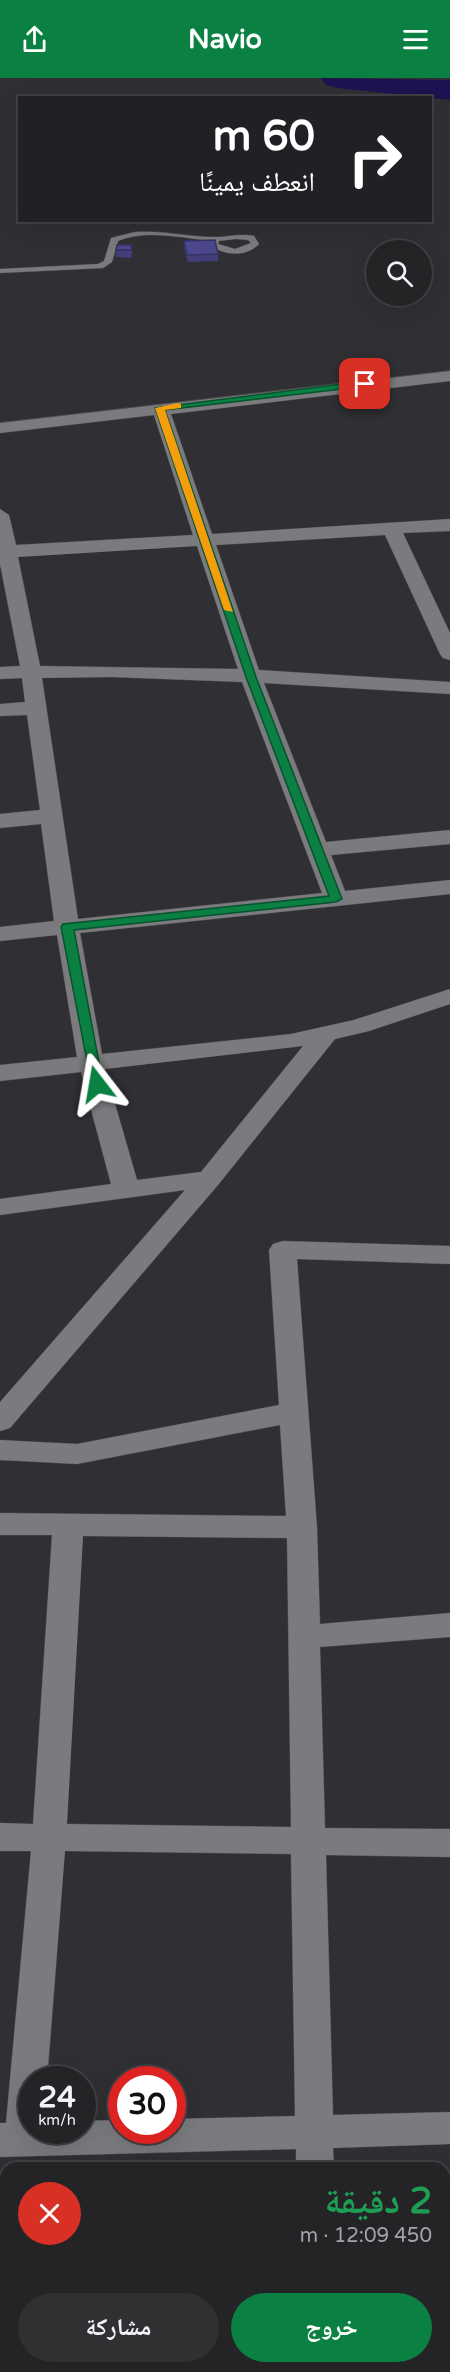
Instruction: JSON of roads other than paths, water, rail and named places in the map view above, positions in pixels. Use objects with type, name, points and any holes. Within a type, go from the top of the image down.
[{"type":"street","points":[[0,428],[450,376]]},
{"type":"street","points":[[160,408],[251,677],[336,899]]},
{"type":"street","points":[[0,515],[4,552],[31,671],[34,708],[50,816],[91,1063],[126,1190]]},
{"type":"street","points":[[4,552],[450,525]]},
{"type":"street","points":[[391,528],[450,654]]},
{"type":"street","points":[[0,673],[133,670],[450,688]]},
{"type":"street","points":[[0,710],[34,708]]},
{"type":"street","points":[[0,821],[50,816]]},
{"type":"street","points":[[317,850],[450,837]]},
{"type":"street","points":[[0,934],[450,887]]},
{"type":"street","points":[[0,1072],[255,1046],[326,1034],[392,1017],[450,996]]},
{"type":"street","points":[[0,1421],[209,1179],[326,1034]]},
{"type":"street","points":[[0,1207],[209,1179]]},
{"type":"street","points":[[315,2150],[302,1527],[283,1250],[450,1255]]},
{"type":"street","points":[[0,1450],[77,1454],[294,1412]]},
{"type":"street","points":[[0,1524],[302,1527]]},
{"type":"street","points":[[68,1525],[49,1838],[11,2140],[315,2150],[450,2128]]},
{"type":"street","points":[[304,1637],[450,1625]]},
{"type":"street","points":[[0,1837],[450,1843]]},
{"type":"lane","points":[[0,271],[100,266],[108,262],[114,240],[123,237],[190,235],[216,240]]},
{"type":"waterway","points":[[337,78],[450,90]]}]
